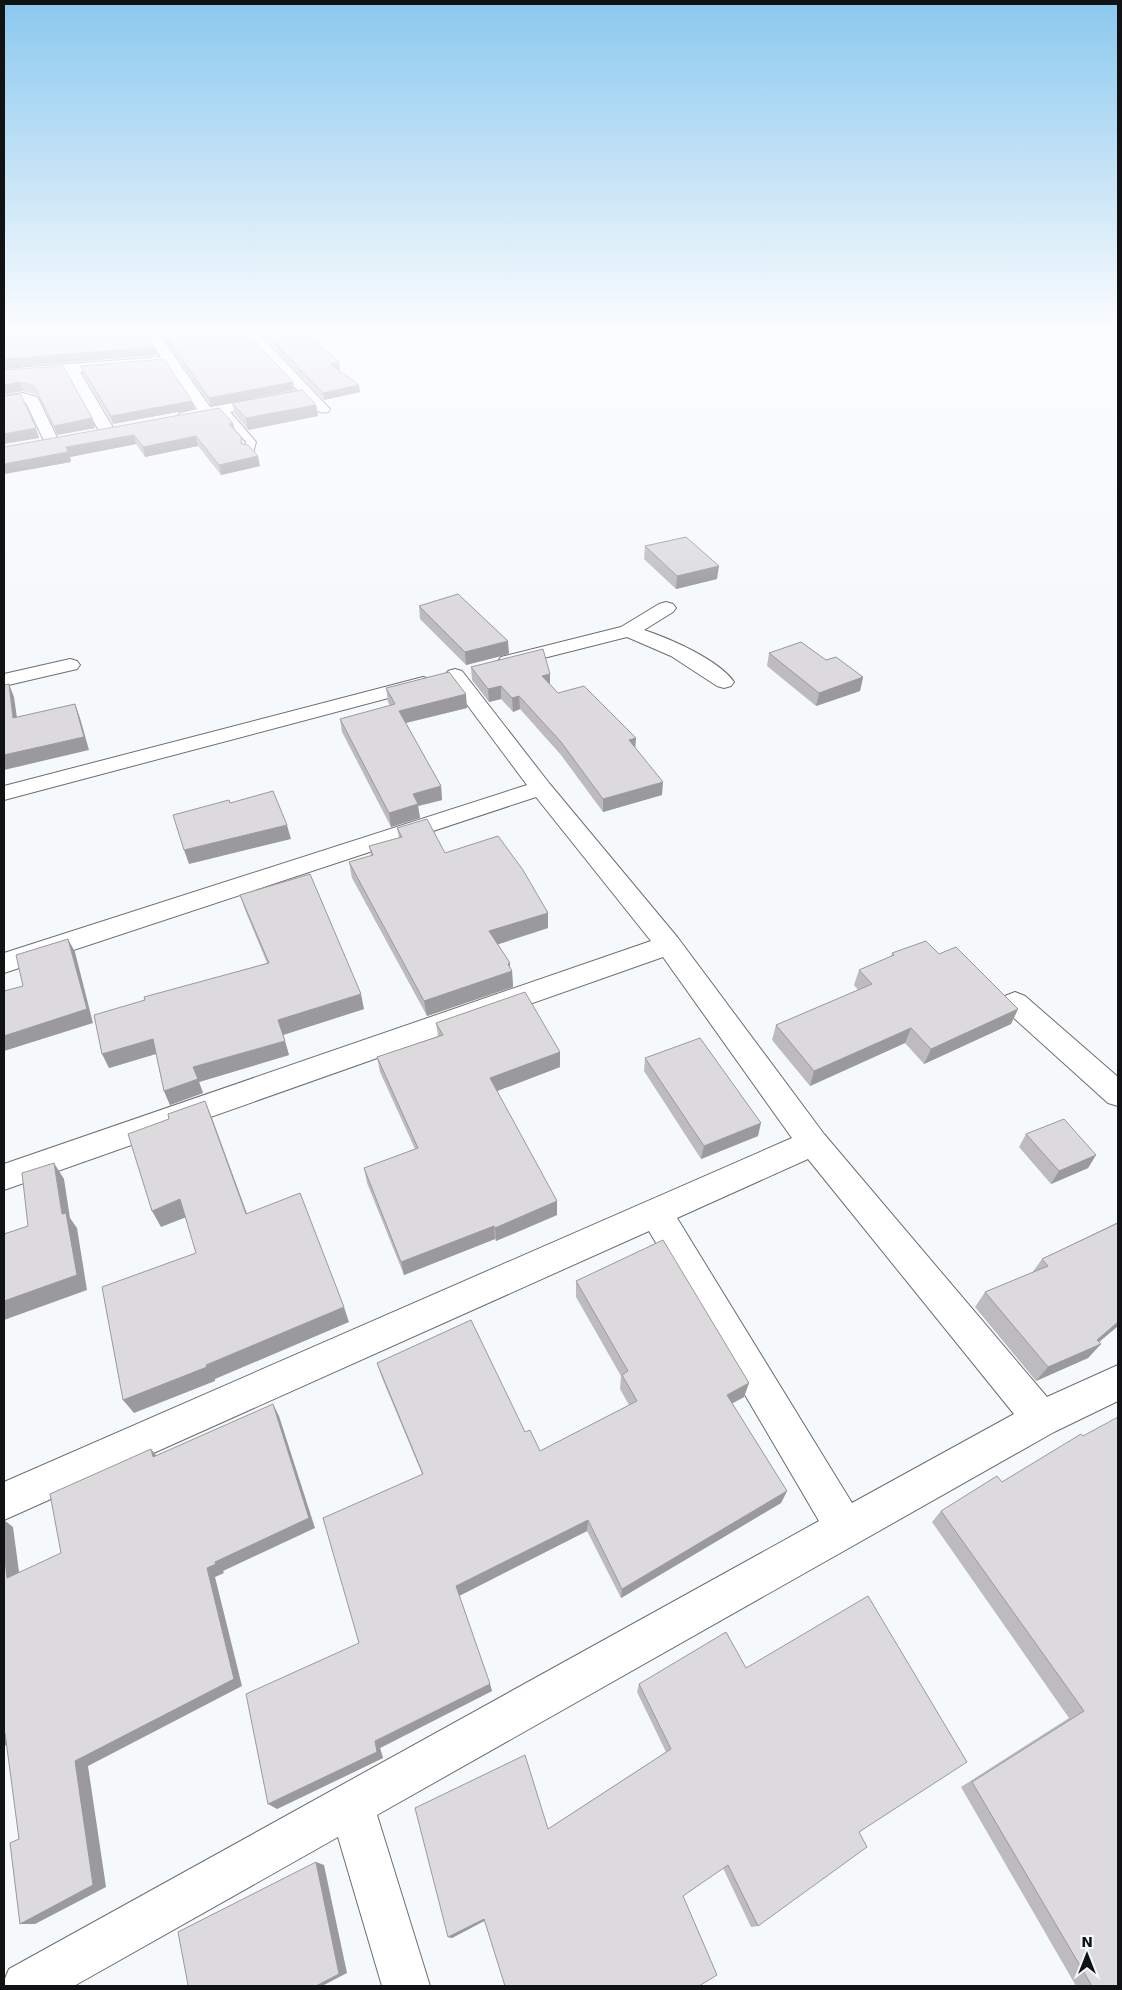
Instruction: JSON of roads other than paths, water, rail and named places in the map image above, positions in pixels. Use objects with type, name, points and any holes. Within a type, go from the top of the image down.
[{"type":"street","points":[[42,423],[51,442]]},
{"type":"street","points":[[102,423],[107,431]]},
{"type":"street","points":[[88,434],[125,427]]},
{"type":"street","points":[[32,445],[70,438]]},
{"type":"street","points":[[4,793],[628,631],[666,608]]},
{"type":"street","points":[[628,631],[662,642],[679,651],[704,666],[724,682]]},
{"type":"street","points":[[4,680],[70,665]]},
{"type":"street","points":[[474,670],[541,788],[668,945],[812,1143],[1041,1419]]},
{"type":"street","points":[[4,963],[541,788]]},
{"type":"street","points":[[4,1177],[668,945]]},
{"type":"street","points":[[1015,1003],[1118,1094]]},
{"type":"street","points":[[4,1501],[812,1143]]},
{"type":"street","points":[[655,1212],[846,1529]]},
{"type":"street","points":[[26,1986],[1041,1419],[1118,1383]]},
{"type":"street","points":[[351,1803],[406,1986]]},
{"type":"lane","points":[[234,423],[251,442],[250,451]]}]
